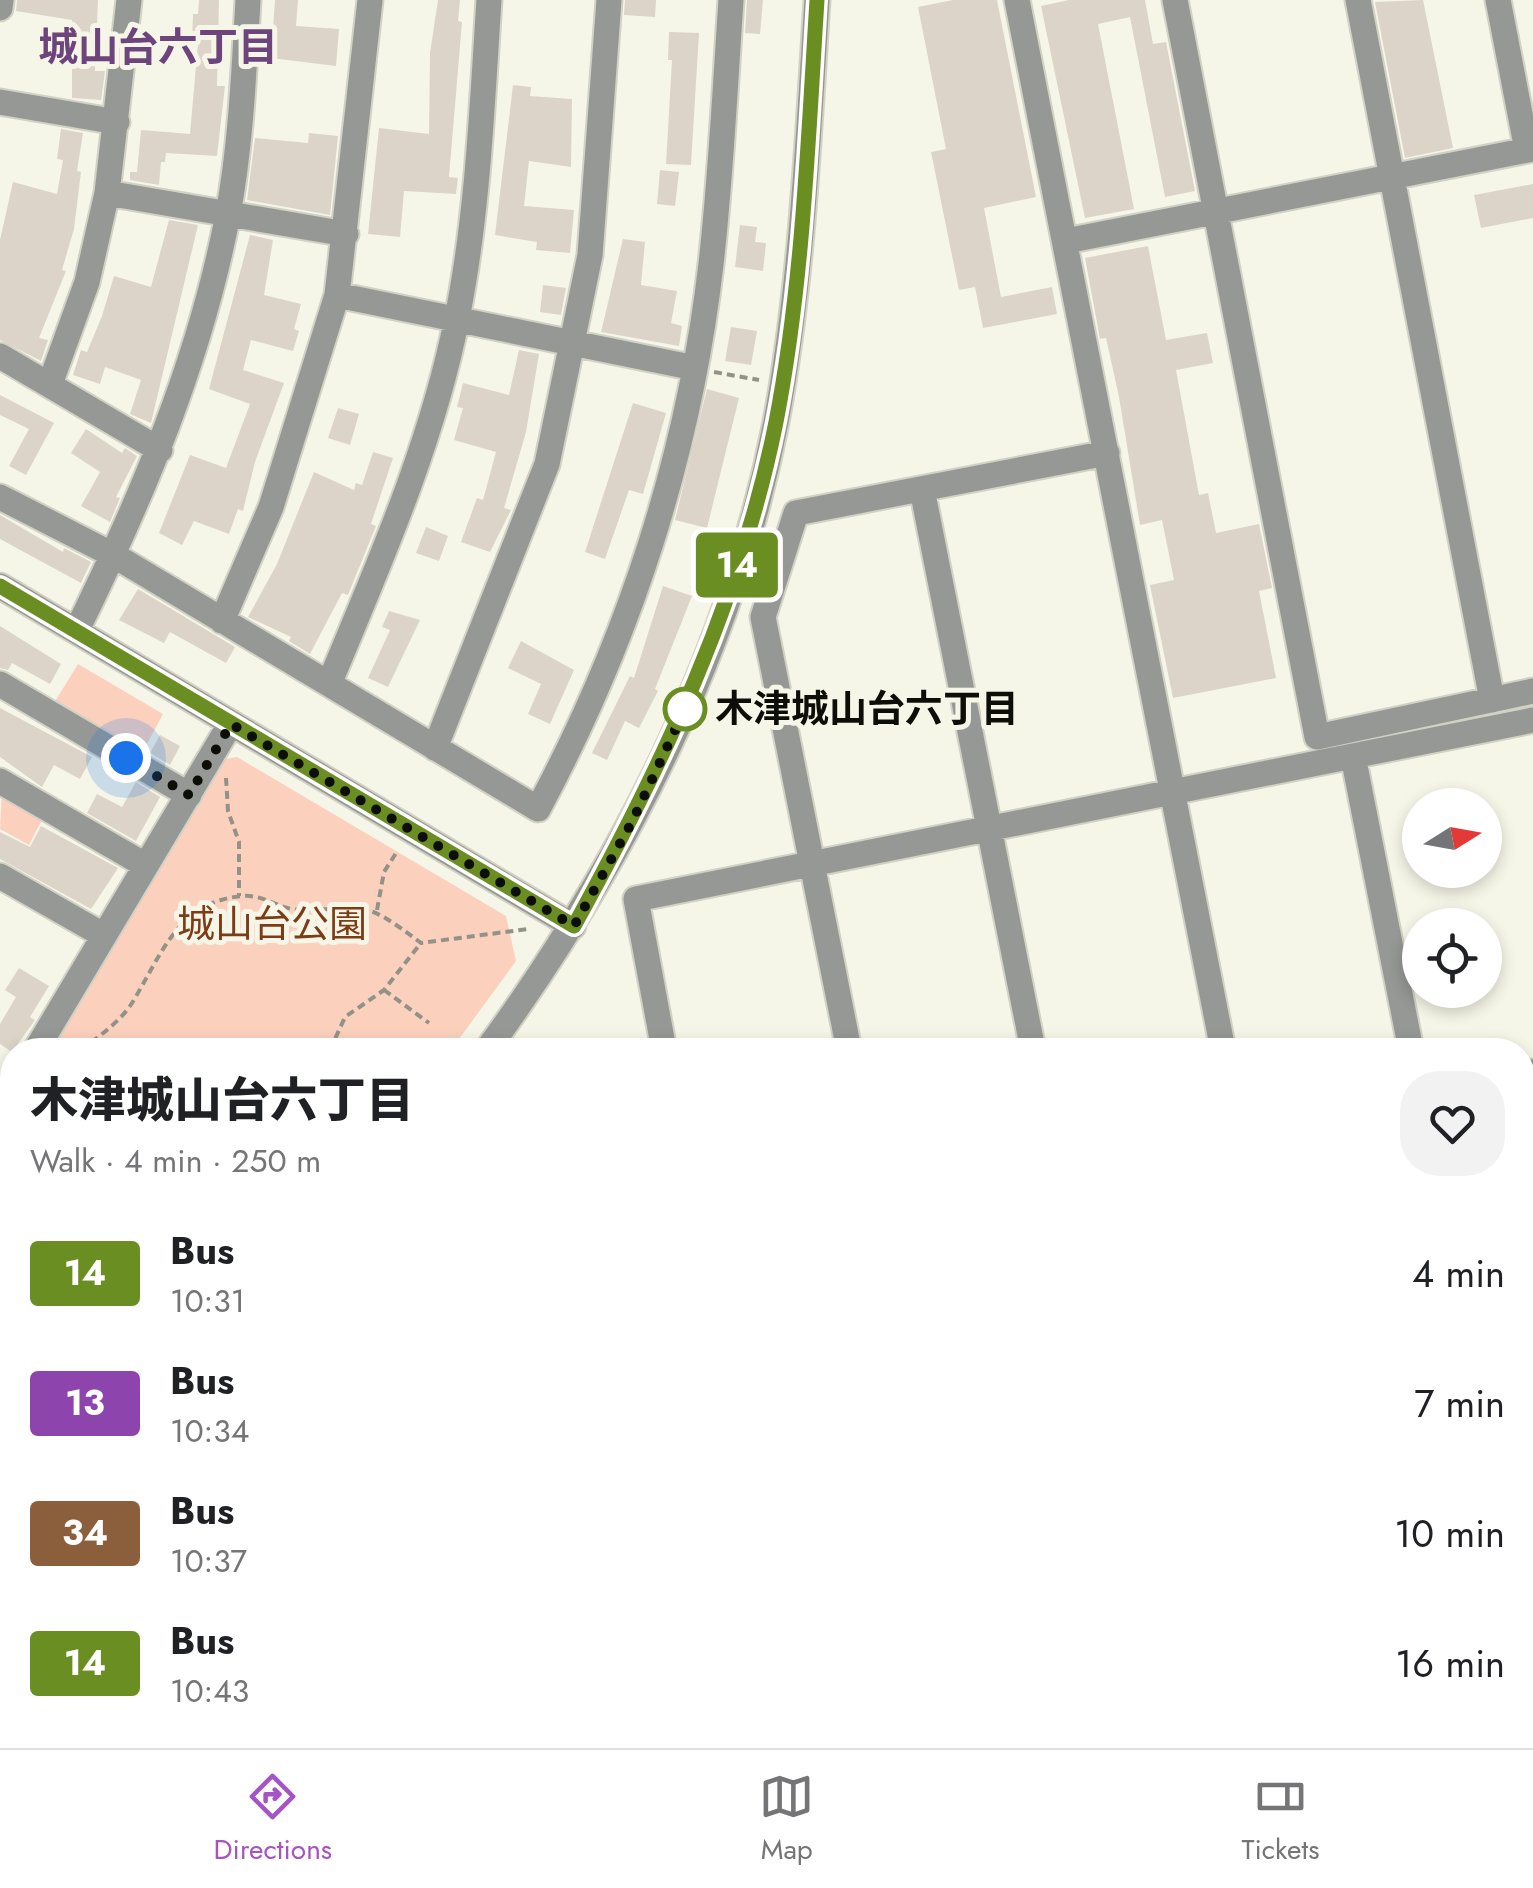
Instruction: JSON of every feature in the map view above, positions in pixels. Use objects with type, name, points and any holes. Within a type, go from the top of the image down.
[{"type":"street","points":[[0,8],[1,0]]},
{"type":"street","points":[[50,384],[87,282],[108,193],[129,0]]},
{"type":"street","points":[[77,630],[115,556],[160,450],[198,337],[228,214],[248,0]]},
{"type":"street","points":[[222,621],[271,506],[337,295],[370,0]]},
{"type":"street","points":[[329,684],[418,458],[457,320],[476,196],[489,0]]},
{"type":"street","points":[[435,748],[547,464],[575,344],[590,255],[609,0]]},
{"type":"street","points":[[0,496],[115,556],[538,809],[575,740],[645,565],[695,368],[711,266],[731,0]]},
{"type":"street","points":[[496,1038],[574,926],[672,741],[705,659],[752,517],[782,383],[804,218],[817,0]]},
{"type":"street","points":[[1017,0],[1221,1038]]},
{"type":"street","points":[[1175,0],[1318,737],[1533,691]]},
{"type":"street","points":[[1358,0],[1492,700]]},
{"type":"street","points":[[1066,242],[1530,150],[1498,0]]},
{"type":"street","points":[[0,102],[117,122]]},
{"type":"street","points":[[108,193],[346,234]]},
{"type":"street","points":[[337,295],[695,368]]},
{"type":"street","points":[[0,356],[160,450]]},
{"type":"street","points":[[847,1038],[763,617],[796,513],[1107,454]]},
{"type":"street","points":[[922,488],[1031,1038]]},
{"type":"street","points":[[0,586],[574,926]]},
{"type":"street","points":[[0,684],[189,795]]},
{"type":"street","points":[[662,1038],[636,899],[1533,721]]},
{"type":"street","points":[[43,1038],[231,724]]},
{"type":"street","points":[[1353,756],[1410,1038]]},
{"type":"street","points":[[0,781],[145,865]]},
{"type":"street","points":[[0,876],[102,934]]},
{"type":"path","points":[[695,368],[782,383]]},
{"type":"path","points":[[226,774],[228,810],[239,842],[239,896]]},
{"type":"path","points":[[377,910],[384,872],[398,848]]},
{"type":"path","points":[[93,1038],[131,1004],[144,976],[179,924],[207,904],[239,896],[259,896],[296,910],[351,906],[377,910],[421,943],[528,929]]},
{"type":"path","points":[[336,1038],[345,1018],[384,990],[421,943]]},
{"type":"path","points":[[384,990],[429,1023]]},
{"type":"green space","points":[[78,664],[163,714],[141,755],[54,703]]},
{"type":"green space","name":"城山台公園","points":[[237,757],[506,916],[516,961],[460,1038],[59,1038],[226,759]]},
{"type":"green space","points":[[2,792],[44,816],[29,845],[0,829]]},
{"type":"building","points":[[17,0],[98,0],[95,71],[105,71],[101,100],[72,98],[72,20],[16,11]]},
{"type":"building","points":[[199,0],[219,0],[217,86],[225,86],[217,156],[166,153],[159,185],[130,180],[130,172],[137,172],[141,130],[190,134],[198,43],[192,43],[193,14],[198,14]]},
{"type":"building","points":[[275,0],[298,0],[296,26],[339,29],[336,66],[271,58]]},
{"type":"building","points":[[438,0],[460,0],[458,21],[462,22],[449,177],[458,178],[456,194],[404,191],[400,237],[368,234],[379,128],[429,134],[430,53]]},
{"type":"building","points":[[625,0],[656,0],[655,17],[624,15]]},
{"type":"building","points":[[747,0],[763,0],[760,34],[745,33]]},
{"type":"building","points":[[953,0],[997,0],[1036,197],[984,208],[1001,297],[1052,287],[1057,314],[983,328],[975,287],[959,290],[931,152],[946,149],[918,7]]},
{"type":"building","points":[[1069,0],[1145,0],[1153,44],[1166,42],[1195,191],[1165,197],[1130,17],[1098,24],[1134,209],[1085,218],[1041,6]]},
{"type":"building","points":[[1423,0],[1453,148],[1405,158],[1375,2]]},
{"type":"building","points":[[669,32],[699,33],[691,165],[666,164],[672,60],[668,60]]},
{"type":"building","points":[[513,85],[531,87],[530,96],[572,99],[571,167],[529,161],[524,206],[574,210],[570,253],[536,250],[537,242],[495,235]]},
{"type":"building","points":[[61,129],[83,133],[77,171],[81,172],[74,229],[62,270],[66,271],[39,338],[48,340],[41,361],[0,340],[0,240],[13,182],[57,194],[63,160],[57,159]]},
{"type":"building","points":[[309,133],[338,136],[330,215],[247,200],[255,138],[308,143]]},
{"type":"building","points":[[660,170],[679,172],[675,206],[657,204]]},
{"type":"building","points":[[1533,184],[1533,218],[1481,228],[1474,195]]},
{"type":"building","points":[[169,220],[198,225],[151,423],[130,414],[141,380],[105,367],[100,384],[73,375],[81,350],[87,352],[102,316],[114,276],[151,287]]},
{"type":"building","points":[[740,225],[757,227],[755,242],[766,243],[763,271],[735,267]]},
{"type":"building","points":[[250,235],[273,240],[264,295],[301,304],[294,329],[299,331],[293,351],[251,340],[243,370],[284,383],[255,462],[243,511],[238,509],[229,534],[194,521],[182,545],[159,533],[190,455],[226,468],[250,404],[209,389]]},
{"type":"building","points":[[623,239],[645,242],[641,285],[677,291],[671,323],[682,326],[679,346],[601,332]]},
{"type":"building","points":[[1148,246],[1166,340],[1207,333],[1213,363],[1176,370],[1199,495],[1208,493],[1216,533],[1259,524],[1272,588],[1259,591],[1276,678],[1173,698],[1150,585],[1174,580],[1162,520],[1140,525],[1119,397],[1106,338],[1100,339],[1085,258]]},
{"type":"building","points":[[543,285],[566,288],[561,315],[540,312]]},
{"type":"building","points":[[731,327],[757,331],[751,365],[725,361]]},
{"type":"building","points":[[519,350],[539,354],[526,432],[504,508],[511,510],[490,552],[461,542],[477,498],[483,500],[496,452],[454,440],[463,408],[457,407],[463,383],[509,395]]},
{"type":"building","points":[[707,389],[739,398],[707,528],[675,520]]},
{"type":"building","points":[[0,395],[54,423],[26,475],[9,466],[29,429],[0,415]]},
{"type":"building","points":[[633,403],[666,413],[643,494],[629,490],[605,559],[585,552]]},
{"type":"building","points":[[338,408],[359,414],[350,445],[328,438]]},
{"type":"building","points":[[86,429],[122,453],[125,448],[137,456],[116,497],[120,498],[110,522],[81,506],[100,472],[71,453]]},
{"type":"building","points":[[373,452],[393,458],[371,524],[376,526],[348,595],[342,593],[310,654],[289,641],[291,637],[248,617],[277,564],[314,472],[354,490],[356,483],[362,485]]},
{"type":"building","points":[[0,515],[63,552],[64,548],[91,562],[81,583],[0,539]]},
{"type":"building","points":[[426,527],[448,536],[439,561],[416,553]]},
{"type":"building","points":[[663,586],[692,596],[655,689],[658,691],[639,728],[625,721],[607,760],[592,753],[630,676],[634,678]]},
{"type":"building","points":[[138,589],[235,647],[226,663],[170,632],[164,643],[119,620]]},
{"type":"building","points":[[389,611],[420,620],[388,687],[368,678],[390,630],[382,627]]},
{"type":"building","points":[[0,626],[61,664],[50,684],[12,663],[8,670],[0,668]]},
{"type":"building","points":[[521,641],[574,670],[550,724],[528,714],[541,684],[508,668]]},
{"type":"building","points":[[0,708],[92,757],[80,779],[54,765],[42,787],[0,757]]},
{"type":"building","points":[[160,735],[180,746],[170,765],[150,753]]},
{"type":"building","points":[[136,782],[160,797],[136,841],[87,813],[97,794],[122,807]]},
{"type":"building","points":[[41,826],[118,868],[91,909],[0,859],[0,832],[30,847]]},
{"type":"building","points":[[19,968],[49,986],[30,1017],[35,1020],[22,1038],[0,1038],[0,1024],[16,997],[5,990]]},
{"type":"bus line","name":"14","points":[[0,586],[574,926],[672,741],[705,659],[752,517],[775,427],[795,298],[804,218],[817,0]]},
{"type":"place","name":"木津城山台六丁目","points":[[685,709]]},
{"type":"district","name":"城山台六丁目","points":[[158,47]]},
{"type":"route","points":[[126,758],[189,795],[231,724],[574,926],[632,822],[685,709]]}]
